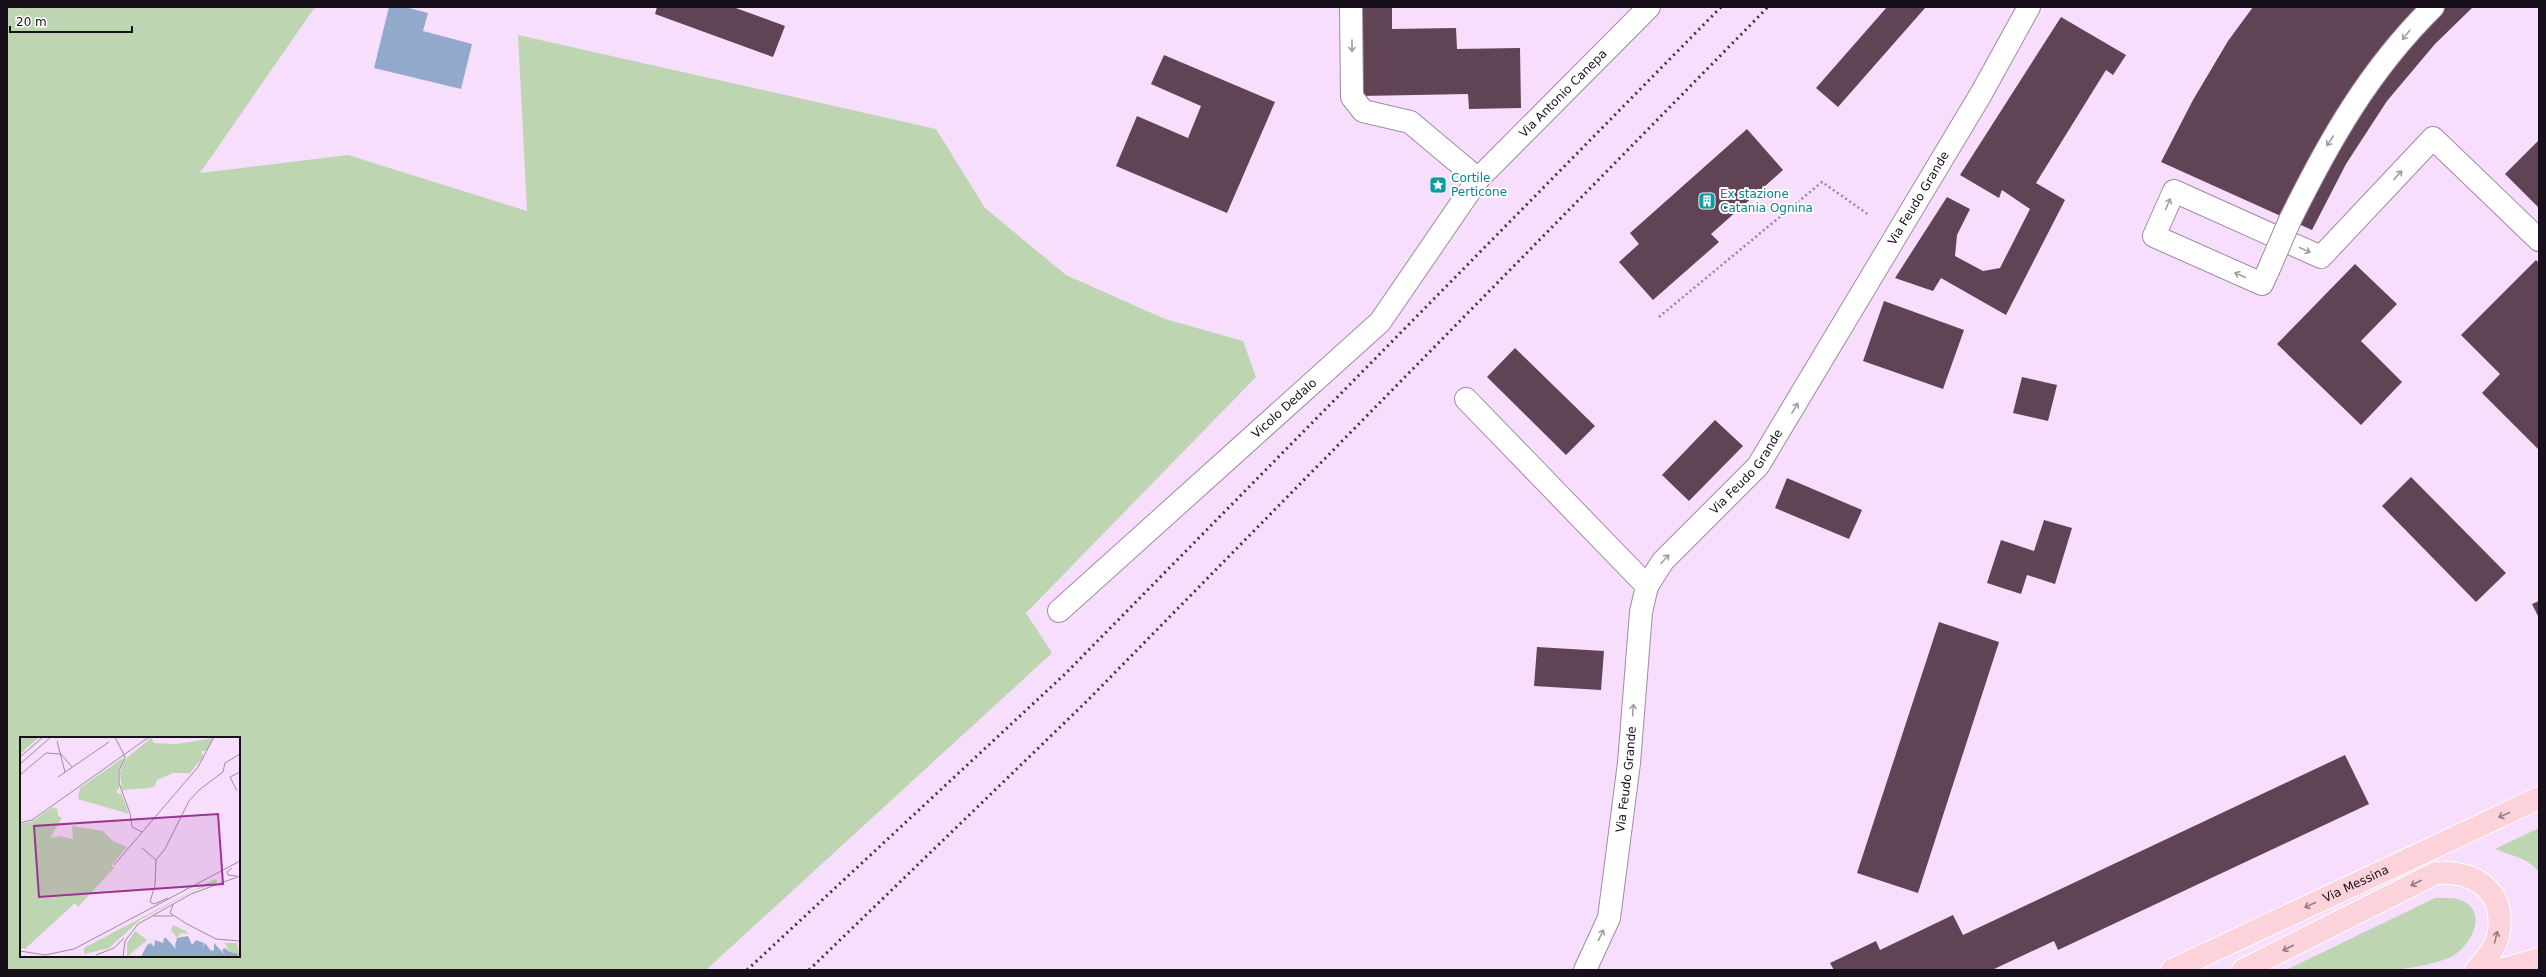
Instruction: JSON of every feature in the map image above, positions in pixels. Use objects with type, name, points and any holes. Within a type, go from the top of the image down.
[{"type":"main road","name":"Via Messina","points":[[2172,970],[2539,798]]},
{"type":"main road","points":[[2243,970],[2436,873],[2452,872],[2467,875],[2480,882],[2493,893],[2496,904],[2498,936],[2491,952],[2476,970]]},
{"type":"main road","points":[[2500,970],[2539,959]]},
{"type":"street","points":[[1351,7],[1352,97],[1363,111],[1410,122],[1478,179]]},
{"type":"street","name":"Via Antonio Canepa","points":[[1478,179],[1649,7]]},
{"type":"street","name":"Via Feudo Grande","points":[[1585,970],[1609,918],[1629,763],[1641,612],[1646,586],[1663,561],[1758,466],[1821,365],[1896,234],[1981,94],[2030,7]]},
{"type":"street","points":[[2433,7],[2415,24],[2366,85],[2324,151],[2290,220],[2268,271],[2262,284],[2154,236],[2174,191],[2321,258],[2433,138],[2539,240]]},
{"type":"street","name":"Vicolo Dedalo","points":[[1059,611],[1380,322],[1478,179]]},
{"type":"street","points":[[1466,399],[1646,586]]},
{"type":"path","points":[[1659,317],[1822,182],[1896,234]]},
{"type":"green space","points":[[7,7],[315,7],[200,173],[348,155],[527,211],[518,35],[936,129],[985,208],[1066,275],[1165,319],[1243,341],[1256,377],[1026,613],[1052,653],[706,970],[7,970]]},
{"type":"green space","points":[[2539,828],[2539,873],[2536,868],[2526,861],[2495,849]]},
{"type":"green space","points":[[2435,898],[2462,900],[2472,908],[2475,916],[2473,933],[2462,948],[2449,958],[2430,964],[2389,970],[2286,970]]},
{"type":"water","points":[[389,7],[405,7],[428,13],[423,31],[472,44],[461,89],[374,68]]},
{"type":"building","points":[[657,7],[733,7],[785,26],[773,57],[655,14]]},
{"type":"building","points":[[1359,7],[1392,7],[1392,29],[1456,28],[1457,49],[1520,48],[1521,108],[1469,109],[1468,94],[1360,96]]},
{"type":"building","points":[[1887,7],[1925,8],[1838,107],[1816,88]]},
{"type":"building","points":[[2253,7],[2473,7],[2435,44],[2387,101],[2346,164],[2312,230],[2161,162],[2193,100],[2228,41]]},
{"type":"building","points":[[2061,17],[2126,55],[2113,75],[2106,70],[2036,183],[2065,200],[2006,315],[1941,278],[1933,291],[1895,278],[1947,197],[1970,209],[1957,235],[1955,256],[1983,271],[2000,268],[2030,209],[2002,190],[1999,198],[1960,175]]},
{"type":"building","points":[[1164,55],[1275,102],[1227,213],[1116,166],[1137,116],[1188,138],[1201,106],[1151,84]]},
{"type":"building","name":"Ex stazione Catania Ognina","points":[[1747,129],[1783,170],[1711,234],[1719,242],[1653,300],[1619,262],[1639,244],[1630,233]]},
{"type":"building","points":[[2539,140],[2539,208],[2505,174]]},
{"type":"building","points":[[2536,260],[2539,263],[2539,450],[2482,393],[2500,374],[2461,335]]},
{"type":"building","points":[[2355,264],[2397,304],[2361,341],[2402,382],[2361,425],[2277,344]]},
{"type":"building","points":[[1884,301],[1964,330],[1943,389],[1863,361]]},
{"type":"building","points":[[1515,348],[1595,426],[1566,455],[1487,377]]},
{"type":"building","points":[[2022,377],[2057,385],[2048,421],[2013,413]]},
{"type":"building","points":[[1715,420],[1743,446],[1689,501],[1662,475]]},
{"type":"building","points":[[2411,477],[2506,573],[2476,602],[2382,506]]},
{"type":"building","points":[[1787,478],[1862,510],[1849,539],[1775,508]]},
{"type":"building","points":[[2044,520],[2072,528],[2055,584],[2027,575],[2021,594],[1987,583],[2001,540],[2034,551]]},
{"type":"building","points":[[2539,601],[2539,618],[2532,604]]},
{"type":"building","points":[[1939,622],[1999,642],[1918,893],[1857,873]]},
{"type":"building","points":[[1537,647],[1604,651],[1601,690],[1534,686]]},
{"type":"building","points":[[2345,755],[2369,804],[2058,950],[2054,941],[1992,970],[1834,970],[1830,963],[1876,941],[1880,950],[1953,915],[1963,935]]},
{"type":"railway","points":[[747,970],[1065,674],[1721,7]]},
{"type":"railway","points":[[809,970],[1088,700],[1768,7]]},
{"type":"place","name":"Cortile Perticone","points":[[1438,185]]},
{"type":"place","name":"Ex stazione Catania Ognina","points":[[1707,201]]}]
